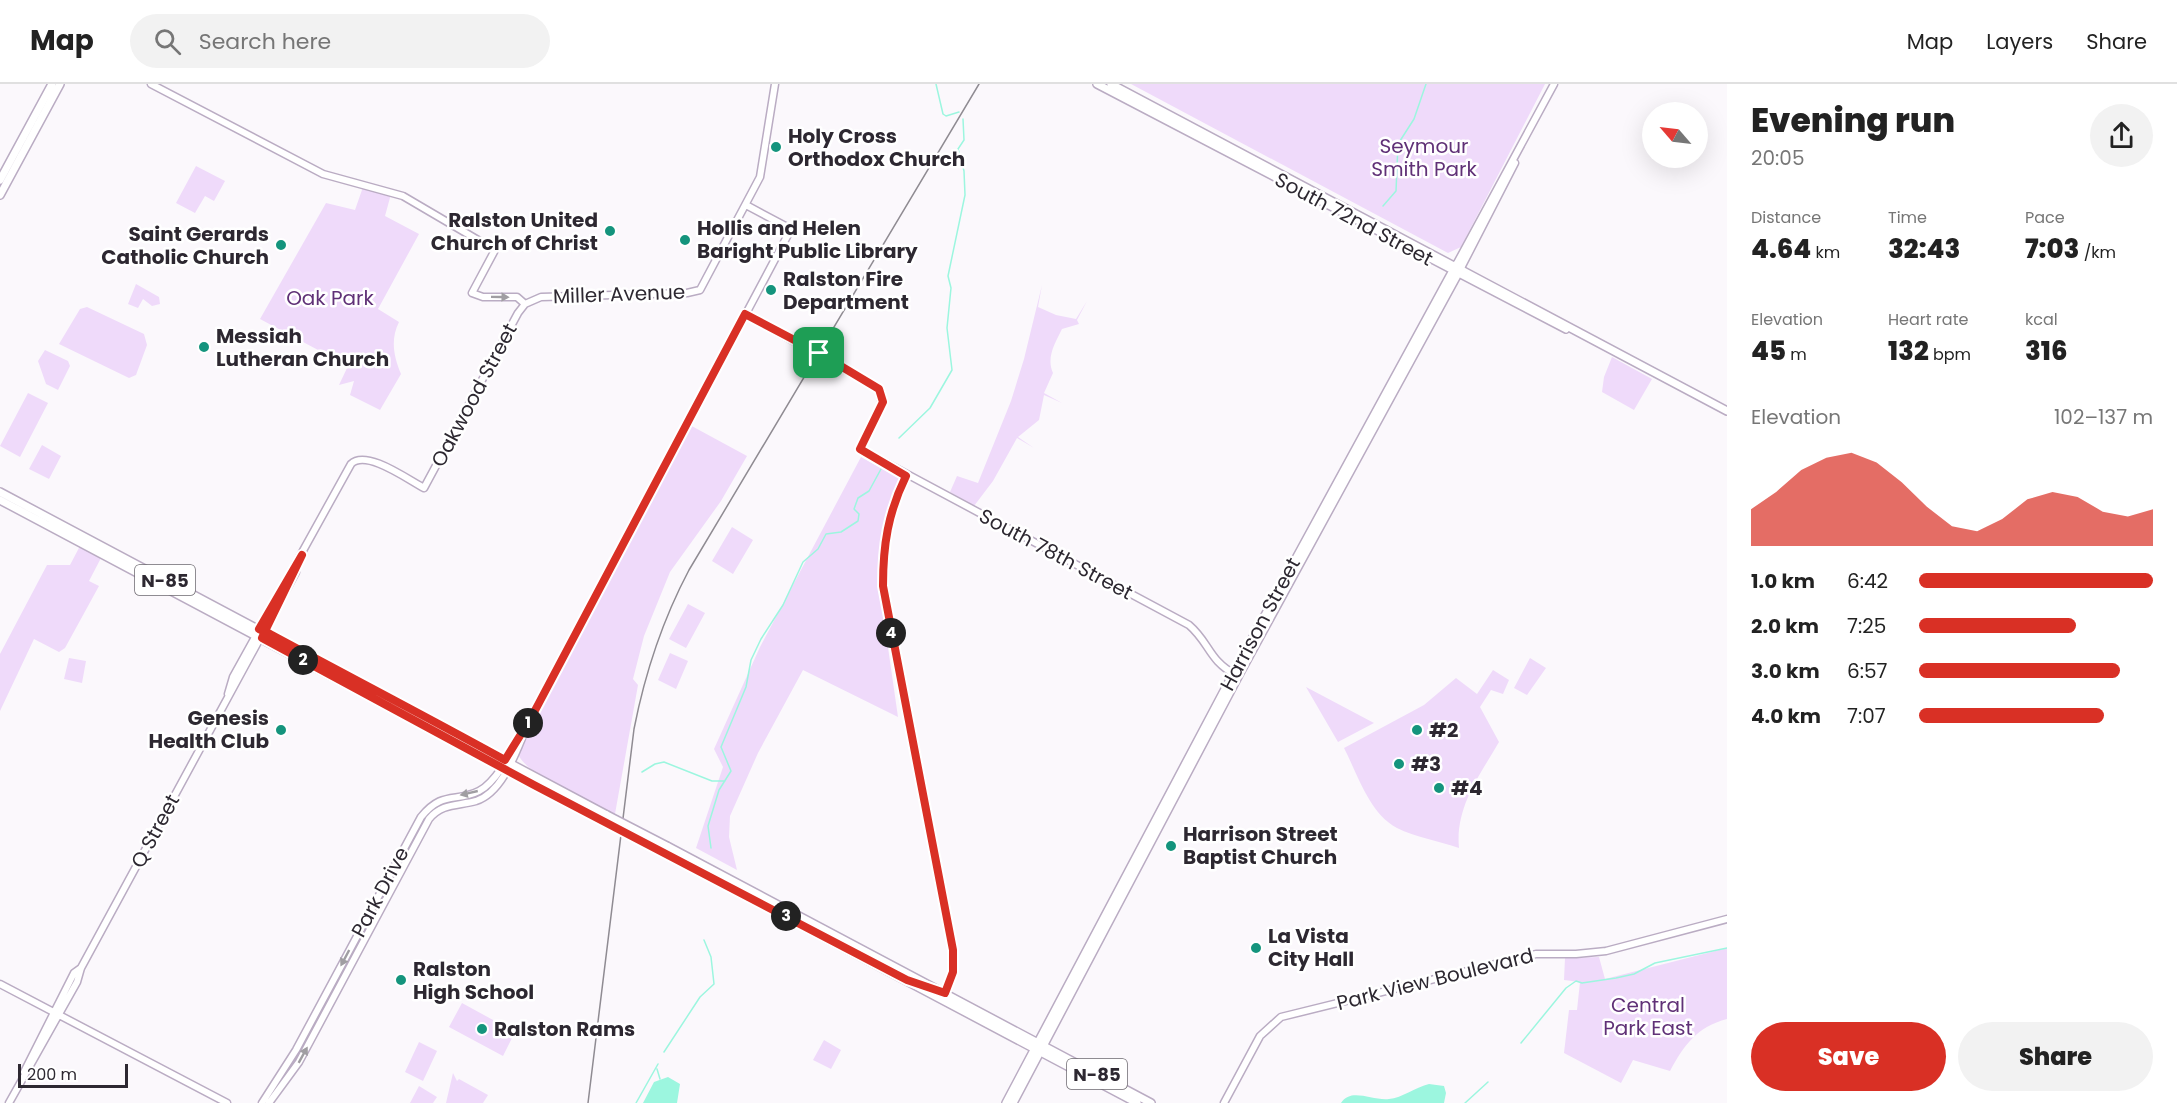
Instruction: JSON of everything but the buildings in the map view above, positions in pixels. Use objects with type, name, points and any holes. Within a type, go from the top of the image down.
[{"type":"main road","points":[[0,180],[52,84]]},
{"type":"main road","points":[[0,195],[60,84]]},
{"type":"main road","name":"South 72nd Street","points":[[1097,84],[1727,411]]},
{"type":"main road","name":"South 72nd Street","points":[[1111,84],[1457,270]]},
{"type":"main road","name":"Harrison Street","points":[[1013,1103],[1040,1047],[1235,675],[1457,270]]},
{"type":"main road","name":"Harrison Street","points":[[1006,1103],[1040,1047],[1457,270]]},
{"type":"main road","name":"N-85","points":[[0,492],[606,818],[946,993],[1137,1103]]},
{"type":"main road","name":"N-85","points":[[0,500],[261,633]]},
{"type":"main road","name":"N-85","points":[[665,849],[907,980],[1151,1103]]},
{"type":"main road","points":[[907,980],[939,994],[946,993]]},
{"type":"street","name":"Miller Avenue","points":[[152,84],[323,174],[403,196],[495,250],[472,293],[483,297],[517,297],[525,304],[541,297],[687,293],[700,290],[746,205]]},
{"type":"street","points":[[746,205],[762,172],[776,84]]},
{"type":"street","name":"Harrison Street","points":[[1457,270],[1509,177],[1520,148],[1554,84]]},
{"type":"street","name":"Park Drive","points":[[269,1103],[299,1062],[429,819],[446,806],[485,796],[506,765],[791,229],[746,205]]},
{"type":"street","name":"Oakwood Street","points":[[361,459],[370,460],[424,488],[518,313],[525,304]]},
{"type":"street","name":"South 78th Street","points":[[745,314],[872,384],[882,395],[882,405],[860,449],[906,476],[1189,625],[1200,635],[1216,662],[1235,675]]},
{"type":"street","name":"Q Street","points":[[9,1103],[23,1077],[28,1060],[57,1013],[75,973],[81,968],[228,694],[234,676],[261,633],[351,464],[361,459]]},
{"type":"street","points":[[906,476],[895,500],[884,539],[883,586],[953,950],[953,972],[946,993]]},
{"type":"street","name":"Park Drive","points":[[262,1103],[296,1050],[420,817],[442,799],[482,789],[506,765]]},
{"type":"street","name":"Park View Boulevard","points":[[1224,1103],[1260,1036],[1281,1017],[1536,954],[1583,954],[1606,951],[1727,919]]},
{"type":"street","points":[[0,984],[227,1103]]},
{"type":"green space","name":"Seymour Smith Park","points":[[1131,84],[1545,84],[1461,247],[1448,253]]},
{"type":"green space","points":[[196,166],[225,181],[214,201],[205,196],[195,213],[176,203]]},
{"type":"green space","name":"Oak Park","points":[[363,187],[391,194],[385,216],[419,234],[378,309],[399,322],[394,348],[401,374],[380,410],[350,395],[354,381],[339,385],[348,366],[260,319],[326,203],[355,210]]},
{"type":"green space","points":[[136,284],[159,297],[160,304],[152,306],[143,299],[138,308],[128,304]]},
{"type":"green space","points":[[1042,285],[1038,307],[1056,315],[1076,319],[1087,301],[1077,320],[1079,324],[1062,329],[1052,351],[1050,362],[1053,373],[1044,393],[1062,403],[1044,395],[1039,420],[1018,437],[1034,448],[1017,438],[993,481],[974,506],[950,492],[957,476],[978,483],[1011,401]]},
{"type":"green space","points":[[87,307],[144,334],[147,345],[136,375],[129,378],[59,344],[80,309]]},
{"type":"green space","points":[[45,350],[68,361],[70,366],[58,390],[46,384],[38,361]]},
{"type":"green space","points":[[1612,357],[1652,379],[1634,410],[1602,392],[1604,377]]},
{"type":"green space","points":[[28,393],[48,403],[20,457],[0,446]]},
{"type":"green space","points":[[688,424],[747,456],[721,501],[670,572],[644,636],[633,679],[638,685],[615,814],[544,778],[522,760],[517,751]]},
{"type":"green space","points":[[42,445],[61,456],[49,479],[29,469]]},
{"type":"green space","points":[[861,457],[902,480],[882,532],[878,578],[898,717],[803,670],[758,753],[730,816],[729,837],[737,870],[696,848],[723,767],[714,749],[760,647]]},
{"type":"green space","points":[[732,527],[753,540],[733,574],[712,561]]},
{"type":"green space","points":[[80,546],[101,558],[89,581],[99,586],[65,648],[59,652],[34,639],[0,711],[0,654],[47,565],[70,565]]},
{"type":"green space","points":[[688,604],[705,613],[686,648],[669,639]]},
{"type":"green space","points":[[670,653],[688,661],[676,689],[658,680]]},
{"type":"green space","points":[[69,658],[86,661],[82,683],[64,679]]},
{"type":"green space","points":[[1530,658],[1546,668],[1527,695],[1514,688]]},
{"type":"green space","points":[[1493,670],[1509,680],[1503,694],[1491,690],[1480,707],[1499,742],[1465,805],[1459,833],[1459,848],[1397,828],[1379,813],[1372,803],[1344,748],[1424,705],[1456,678],[1477,694]]},
{"type":"green space","points":[[1306,687],[1374,723],[1338,742]]},
{"type":"green space","name":"Central Park East","points":[[1727,948],[1727,1019],[1707,1027],[1692,1038],[1670,1071],[1633,1060],[1621,1083],[1564,1053],[1569,1010],[1577,1010],[1580,982],[1564,980],[1565,958],[1599,957],[1605,979]]},
{"type":"green space","name":"Ralston Rams","points":[[462,1003],[515,1032],[503,1056],[449,1027]]},
{"type":"green space","points":[[824,1040],[841,1050],[831,1069],[813,1060]]},
{"type":"green space","points":[[419,1042],[437,1051],[423,1081],[405,1072]]},
{"type":"green space","points":[[453,1073],[457,1081],[459,1079],[488,1095],[483,1103],[446,1103]]},
{"type":"green space","points":[[419,1086],[437,1097],[433,1103],[410,1103]]},
{"type":"shaded area","points":[[668,1077],[680,1084],[677,1103],[643,1103],[654,1082]]},
{"type":"shaded area","points":[[1429,1084],[1444,1086],[1446,1093],[1444,1103],[1341,1103],[1345,1098],[1356,1095],[1382,1099],[1394,1098]]},
{"type":"waterway","points":[[936,84],[943,114],[946,116],[959,112]]},
{"type":"waterway","points":[[1383,206],[1396,191],[1398,144],[1414,119],[1426,84]]},
{"type":"waterway","points":[[899,438],[930,408],[952,370],[947,328],[951,288],[948,276],[965,195],[964,171],[958,149],[964,140],[963,119]]},
{"type":"waterway","points":[[711,848],[708,826],[719,790],[731,771],[721,747],[746,687],[751,660],[761,639],[783,605],[803,562],[818,549],[826,534],[841,532],[858,521],[859,514],[854,509],[858,498],[869,491],[881,469]]},
{"type":"waterway","points":[[642,772],[655,764],[664,762],[712,781],[725,781]]},
{"type":"waterway","points":[[664,1052],[700,997],[714,984],[711,957],[704,940]]},
{"type":"waterway","points":[[1521,1043],[1566,988],[1576,981],[1582,983],[1616,978],[1634,974],[1655,963],[1727,948]]},
{"type":"waterway","points":[[636,1103],[658,1064]]},
{"type":"waterway","points":[[657,1069],[660,1079]]},
{"type":"waterway","points":[[1465,1103],[1488,1082]]},
{"type":"railway","points":[[588,1103],[634,729],[643,688],[663,628],[689,570],[979,84]]},
{"type":"place","name":"Holy Cross Orthodox Church","points":[[776,147]]},
{"type":"place","name":"Ralston United Church of Christ","points":[[610,231]]},
{"type":"place","name":"Hollis and Helen Baright Public Library","points":[[685,240]]},
{"type":"place","name":"Saint Gerards Catholic Church","points":[[281,245]]},
{"type":"place","name":"Ralston Fire Department","points":[[771,290]]},
{"type":"place","name":"Messiah Lutheran Church","points":[[204,347]]},
{"type":"place","name":"Genesis Health Club","points":[[281,730]]},
{"type":"place","name":"#2","points":[[1417,730]]},
{"type":"place","name":"#3","points":[[1399,764]]},
{"type":"place","name":"#4","points":[[1439,788]]},
{"type":"place","name":"Harrison Street Baptist Church","points":[[1171,846]]},
{"type":"place","name":"La Vista City Hall","points":[[1256,948]]},
{"type":"place","name":"Ralston High School","points":[[401,980]]},
{"type":"place","name":"Ralston Rams","points":[[482,1029]]},
{"type":"route","points":[[819,353],[745,314],[531,718],[505,760],[440,724],[270,634],[265,632],[259,629],[302,555],[287,589],[267,627],[265,632],[262,638],[534,785],[907,980],[916,981],[939,994],[946,993],[953,972],[953,950],[883,586],[884,539],[895,500],[906,476],[860,449],[883,402],[879,389],[819,353]]}]
